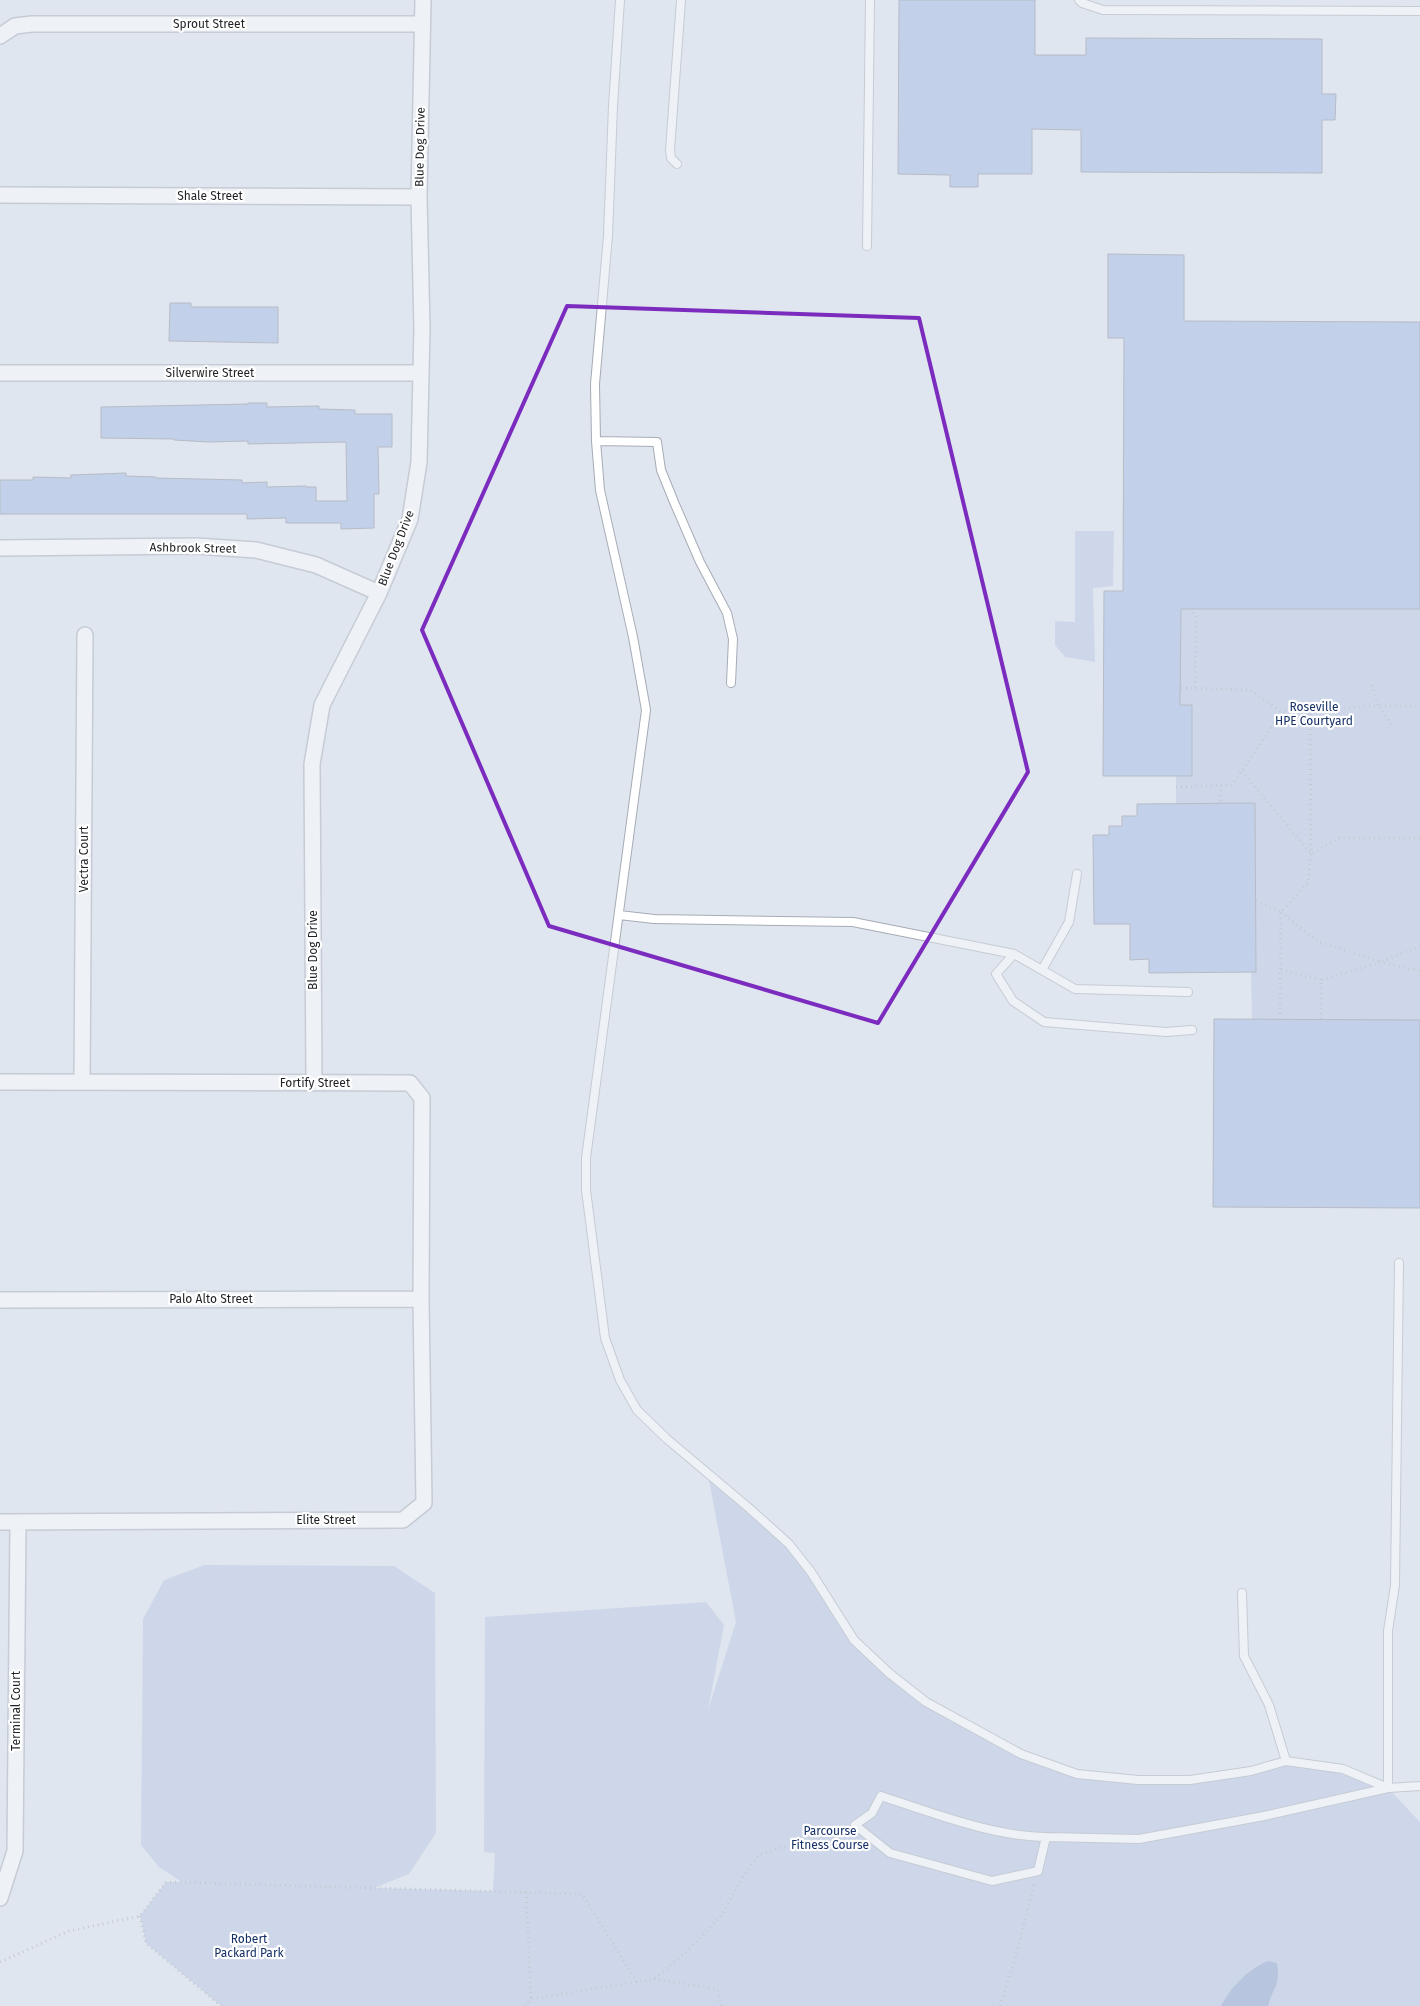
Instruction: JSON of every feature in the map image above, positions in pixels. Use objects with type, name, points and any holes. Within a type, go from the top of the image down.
[{"type":"street","name":"Blue Dog Drive","points":[[314,1082],[312,764],[322,705],[378,593],[410,519],[420,462],[419,197],[423,0]]},
{"type":"street","name":"Sprout Street","points":[[0,36],[16,26],[32,24],[422,24]]},
{"type":"street","name":"Shale Street","points":[[0,196],[419,197]]},
{"type":"street","name":"Silverwire Street","points":[[0,373],[421,373]]},
{"type":"street","name":"Ashbrook Street","points":[[0,548],[197,546],[256,550],[316,565],[378,593]]},
{"type":"street","name":"Vectra Court","points":[[82,1082],[85,635]]},
{"type":"street","name":"Fortify Street","points":[[0,1082],[410,1083],[422,1098],[421,1299]]},
{"type":"street","name":"Palo Alto Street","points":[[0,1300],[421,1299]]},
{"type":"street","name":"Elite Street","points":[[18,1522],[403,1520],[424,1503],[421,1299]]},
{"type":"street","points":[[0,1522],[18,1522]]},
{"type":"street","name":"Terminal Court","points":[[0,1898],[15,1852],[18,1522]]},
{"type":"lane","points":[[620,0],[613,106],[608,236],[595,384],[596,441],[600,490],[633,637],[646,710],[586,1158],[586,1190],[605,1338],[620,1380],[637,1410],[667,1439],[789,1544],[811,1572],[854,1640],[889,1673],[926,1702],[1021,1754],[1077,1774],[1138,1780],[1190,1780],[1251,1771],[1286,1761],[1342,1770],[1388,1788]]},
{"type":"lane","points":[[677,164],[671,158],[670,150],[681,0]]},
{"type":"lane","points":[[867,246],[870,0]]},
{"type":"lane","points":[[1078,0],[1103,10],[1420,11]]},
{"type":"lane","points":[[596,441],[657,442],[661,470],[670,493],[700,562],[727,613],[732,639],[731,683]]},
{"type":"lane","points":[[1042,970],[1068,922],[1077,874]]},
{"type":"lane","points":[[619,914],[654,918],[853,922],[1014,954],[1075,989],[1188,992]]},
{"type":"lane","points":[[1014,954],[996,974],[1014,1001],[1044,1022],[1166,1032],[1192,1030]]},
{"type":"lane","points":[[1388,1788],[1388,1632],[1396,1585],[1399,1263]]},
{"type":"lane","points":[[1242,1593],[1244,1656],[1270,1705],[1286,1761]]},
{"type":"lane","points":[[1046,1837],[1038,1871],[992,1882],[890,1853],[855,1826],[872,1813],[881,1796],[978,1826],[1033,1837],[1046,1837],[1139,1839],[1264,1816],[1388,1788],[1420,1786]]},
{"type":"path","points":[[1189,608],[1196,617],[1195,688]]},
{"type":"path","points":[[1371,681],[1378,706],[1392,724]]},
{"type":"path","points":[[1181,688],[1250,690],[1282,712],[1378,706],[1420,706]]},
{"type":"path","points":[[1280,1019],[1282,912],[1308,883],[1311,854],[1310,710]]},
{"type":"path","points":[[1176,787],[1232,785],[1282,712]]},
{"type":"path","points":[[1242,771],[1311,854]]},
{"type":"path","points":[[1221,785],[1221,803]]},
{"type":"path","points":[[1311,854],[1339,838],[1420,838]]},
{"type":"path","points":[[1256,901],[1282,912],[1317,941],[1381,962],[1420,972]]},
{"type":"path","points":[[1281,970],[1321,980],[1381,962],[1420,946]]},
{"type":"path","points":[[1321,980],[1321,1019]]},
{"type":"path","points":[[654,1979],[684,1954],[722,1915],[744,1875],[759,1855],[805,1840],[842,1835],[855,1826]]},
{"type":"path","points":[[1000,2006],[1015,1959],[1038,1871]]},
{"type":"path","points":[[0,1962],[69,1931],[140,1916],[166,1882],[526,1892],[582,1894],[637,1982]]},
{"type":"path","points":[[526,1892],[531,1999]]},
{"type":"path","points":[[140,1916],[146,1943],[221,2006]]},
{"type":"path","points":[[525,2006],[531,1999],[654,1979],[717,1990],[722,2006]]},
{"type":"highlighted area","points":[[567,306],[919,318],[1028,772],[878,1023],[549,926],[422,630]]},
{"type":"green space","points":[[1075,531],[1114,531],[1113,586],[1093,588],[1095,662],[1065,657],[1055,645],[1055,621],[1075,622]]},
{"type":"green space","name":"Roseville HPE Courtyard","points":[[1181,608],[1420,609],[1420,1020],[1252,1019],[1251,972],[1256,971],[1255,803],[1176,803],[1176,776],[1192,776],[1192,705],[1180,705]]},
{"type":"green space","points":[[708,1475],[789,1544],[854,1640],[926,1702],[978,1731],[1077,1774],[1190,1780],[1286,1761],[1343,1769],[1388,1788],[1420,1822],[1420,2006],[221,2006],[146,1943],[140,1916],[166,1882],[182,1882],[159,1867],[141,1845],[143,1619],[164,1580],[205,1565],[394,1566],[435,1593],[436,1833],[409,1874],[374,1888],[493,1891],[495,1853],[484,1852],[485,1617],[706,1602],[724,1625],[708,1710],[736,1622]]},
{"type":"shaded area","points":[[1268,1961],[1277,1963],[1278,1977],[1268,2006],[1221,2006],[1241,1979]]},
{"type":"building","points":[[899,0],[1035,0],[1035,55],[1086,55],[1086,38],[1322,39],[1322,94],[1336,94],[1335,120],[1322,120],[1322,173],[1081,172],[1081,130],[1032,129],[1032,174],[978,174],[978,187],[950,187],[950,175],[898,174]]},
{"type":"building","points":[[1108,254],[1184,255],[1184,321],[1420,322],[1420,609],[1181,609],[1180,705],[1192,705],[1192,776],[1103,776],[1104,591],[1123,591],[1124,338],[1108,338]]},
{"type":"building","points":[[170,303],[191,303],[191,307],[278,307],[278,343],[169,341]]},
{"type":"building","points":[[267,403],[267,407],[319,406],[319,409],[355,410],[355,414],[392,414],[392,447],[378,447],[379,494],[374,494],[374,528],[341,529],[341,523],[286,523],[286,518],[247,519],[247,514],[0,514],[0,480],[33,480],[33,477],[71,478],[71,475],[126,473],[126,476],[156,478],[242,480],[242,483],[267,482],[267,487],[316,487],[316,501],[347,501],[346,442],[248,444],[248,441],[209,442],[174,439],[101,438],[101,407]]},
{"type":"building","points":[[1255,803],[1256,972],[1149,973],[1149,959],[1130,960],[1130,924],[1094,924],[1093,835],[1109,835],[1109,826],[1122,826],[1122,816],[1137,816],[1137,804]]},
{"type":"building","points":[[1214,1019],[1420,1020],[1420,1208],[1213,1207]]},
{"type":"park label","name":"Parcourse Fitness Course","points":[[830,1838]]},
{"type":"park label","name":"Robert Packard Park","points":[[249,1946]]}]
